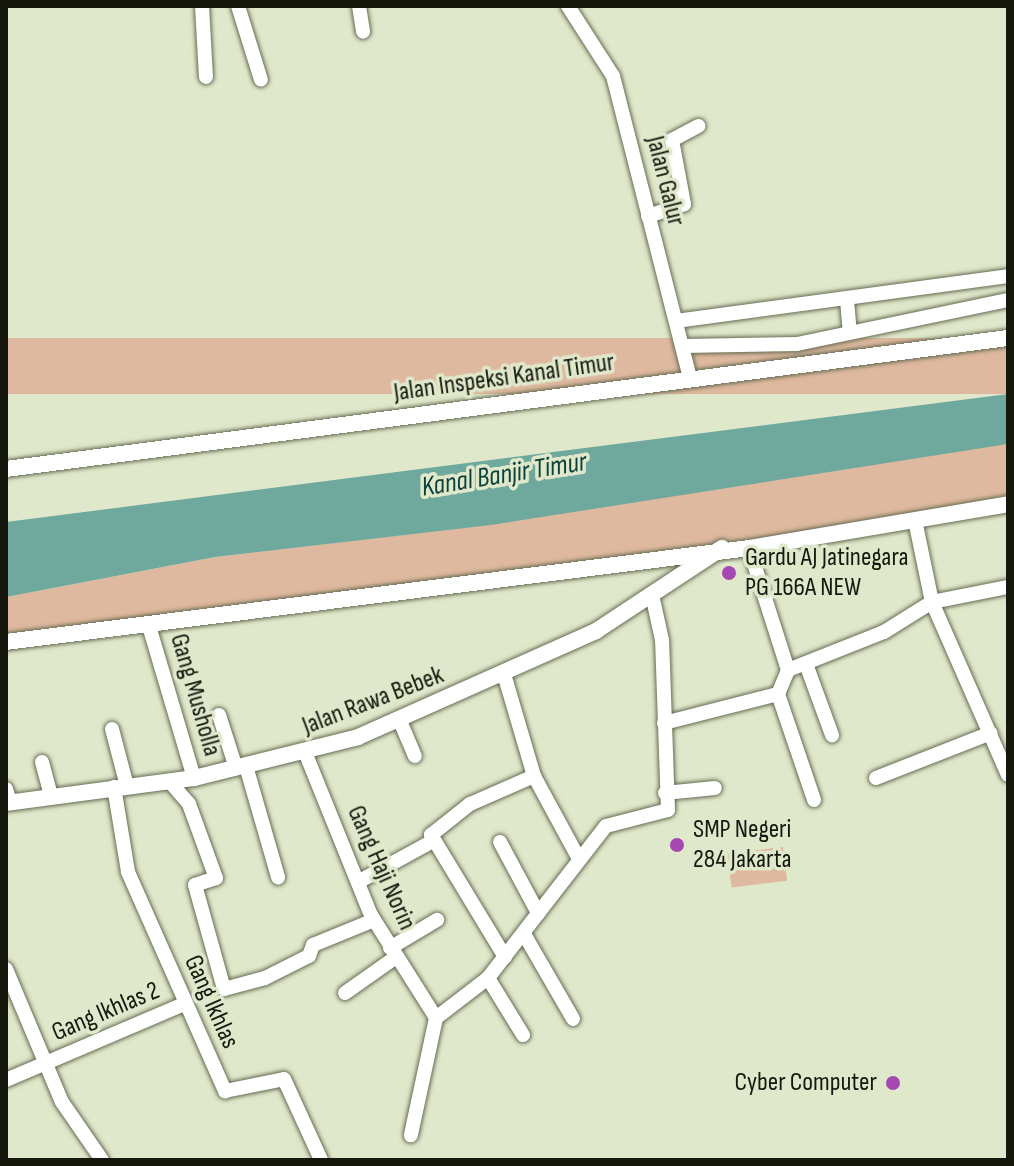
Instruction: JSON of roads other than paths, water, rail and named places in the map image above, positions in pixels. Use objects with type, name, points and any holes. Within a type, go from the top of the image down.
[{"type":"street","points":[[202,6],[206,77]]},
{"type":"street","points":[[238,6],[261,80]]},
{"type":"street","points":[[359,6],[363,32]]},
{"type":"street","name":"Jalan Galur","points":[[568,6],[604,57],[613,76],[690,378]]},
{"type":"street","points":[[648,216],[684,204],[672,140],[698,126]]},
{"type":"street","points":[[676,321],[1008,276]]},
{"type":"street","points":[[847,300],[850,332]]},
{"type":"street","points":[[682,346],[797,344],[1008,300]]},
{"type":"street","name":"Jalan Inspeksi Kanal Timur","points":[[6,469],[1008,338]]},
{"type":"street","points":[[6,642],[149,626],[722,548],[749,548],[1008,504]]},
{"type":"street","points":[[915,520],[932,602],[1008,775]]},
{"type":"street","name":"Jalan Rawa Bebek","points":[[7,798],[51,796],[194,778],[305,752],[400,721],[504,674],[653,599],[722,548]]},
{"type":"street","points":[[749,548],[788,670],[778,694],[814,800]]},
{"type":"street","points":[[788,670],[884,632],[932,602],[1008,587]]},
{"type":"street","points":[[411,1135],[436,1018],[488,978],[612,821],[666,814],[664,723],[653,599]]},
{"type":"street","name":"Gang Musholla","points":[[149,626],[194,778]]},
{"type":"street","points":[[806,664],[832,735]]},
{"type":"street","points":[[504,674],[534,776],[579,859]]},
{"type":"street","points":[[664,723],[778,694]]},
{"type":"street","points":[[219,715],[241,767],[278,877]]},
{"type":"street","points":[[400,721],[415,756]]},
{"type":"street","name":"Gang Ikhlas","points":[[112,729],[121,786],[128,872],[182,1005],[229,1094],[288,1083],[321,1160]]},
{"type":"street","points":[[876,778],[991,733]]},
{"type":"street","name":"Gang Haji Norin","points":[[305,752],[374,920],[436,1018]]},
{"type":"street","points":[[42,762],[51,796]]},
{"type":"street","points":[[505,957],[433,841],[432,830],[455,813],[534,776]]},
{"type":"street","points":[[170,782],[189,804],[216,878],[195,885],[220,986],[265,978],[309,956],[313,945],[374,920]]},
{"type":"street","points":[[665,793],[715,788]]},
{"type":"street","points":[[358,882],[433,841]]},
{"type":"street","points":[[500,842],[538,913]]},
{"type":"street","points":[[345,993],[437,920]]},
{"type":"street","points":[[524,934],[573,1019]]},
{"type":"street","points":[[8,977],[13,1002],[48,1063],[73,1122],[102,1160]]},
{"type":"street","points":[[488,978],[523,1035]]},
{"type":"street","name":"Gang Ikhlas 2","points":[[6,1080],[182,1005]]},
{"type":"water","name":"Kanal Banjir Timur","points":[[1008,394],[1008,444],[491,525],[215,557],[6,597],[6,522]]},
{"type":"place","name":"Gardu AJ Jatinegara PG 166A NEW","points":[[729,573]]},
{"type":"place","name":"SMP Negeri 284 Jakarta","points":[[677,845]]},
{"type":"place","name":"Cyber Computer","points":[[893,1083]]}]
